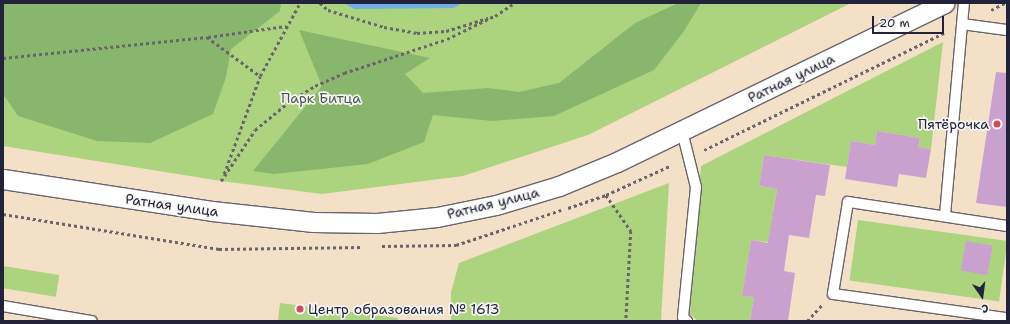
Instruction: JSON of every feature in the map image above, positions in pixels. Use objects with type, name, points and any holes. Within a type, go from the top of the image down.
[{"type":"street","name":"Ратная улица","points":[[3,179],[212,211],[313,222],[377,224],[437,217],[503,203],[559,186],[682,131],[944,3]]},
{"type":"lane","points":[[945,215],[964,3]]},
{"type":"lane","points":[[962,24],[1007,30]]},
{"type":"lane","points":[[682,131],[696,187],[684,320]]},
{"type":"lane","points":[[1007,226],[945,215],[848,202],[834,294],[1007,318]]},
{"type":"lane","points":[[3,306],[92,321]]},
{"type":"path","points":[[300,3],[286,26],[260,76],[222,181],[255,130],[290,101],[315,86],[344,74],[447,39],[494,16],[514,3]]},
{"type":"path","points":[[320,3],[335,12],[384,27],[417,33],[446,31],[494,16]]},
{"type":"path","points":[[3,58],[207,37],[286,26]]},
{"type":"path","points":[[207,37],[260,76]]},
{"type":"path","points":[[606,195],[631,231],[626,321]]},
{"type":"green space","name":"Парк Битца","points":[[3,3],[851,3],[588,135],[463,176],[322,194],[221,181],[3,146]]},
{"type":"green space","points":[[3,3],[281,3],[280,11],[231,49],[226,77],[213,114],[150,143],[97,141],[18,116],[3,94]]},
{"type":"green space","points":[[678,3],[701,3],[684,31],[654,70],[554,116],[492,121],[433,115],[424,142],[368,164],[274,174],[253,171],[322,86],[299,30],[430,58],[405,74],[423,93],[488,88],[519,92],[559,83],[635,23]]},
{"type":"green space","points":[[943,42],[931,149],[918,147],[920,138],[877,131],[875,145],[851,141],[847,167],[764,155],[759,186],[777,189],[773,211],[784,213],[780,244],[751,240],[742,296],[754,297],[750,320],[755,321],[698,321],[690,314],[701,166]]},
{"type":"green space","points":[[669,183],[661,321],[451,321],[451,292],[459,263]]},
{"type":"green space","points":[[858,220],[1007,241],[999,301],[850,280]]},
{"type":"green space","points":[[3,266],[59,275],[56,297],[3,288]]},
{"type":"green space","points":[[280,303],[398,318],[397,321],[278,321]]},
{"type":"water","points":[[344,3],[462,3],[454,8],[354,9]]},
{"type":"building","name":"Пятёрочка","points":[[996,72],[1007,73],[1007,207],[976,203]]},
{"type":"building","points":[[877,131],[920,138],[918,147],[931,149],[926,178],[899,174],[897,187],[845,179],[851,141],[875,145]]},
{"type":"building","points":[[764,155],[830,165],[825,196],[816,195],[809,238],[789,235],[784,271],[795,273],[788,321],[750,321],[754,297],[742,296],[751,240],[768,243],[777,189],[759,186]]},
{"type":"building","points":[[966,241],[993,246],[987,275],[961,271]]},
{"type":"place","name":"Пятёрочка","points":[[997,124]]},
{"type":"place","name":"Центр образования № 1613","points":[[300,309]]}]
